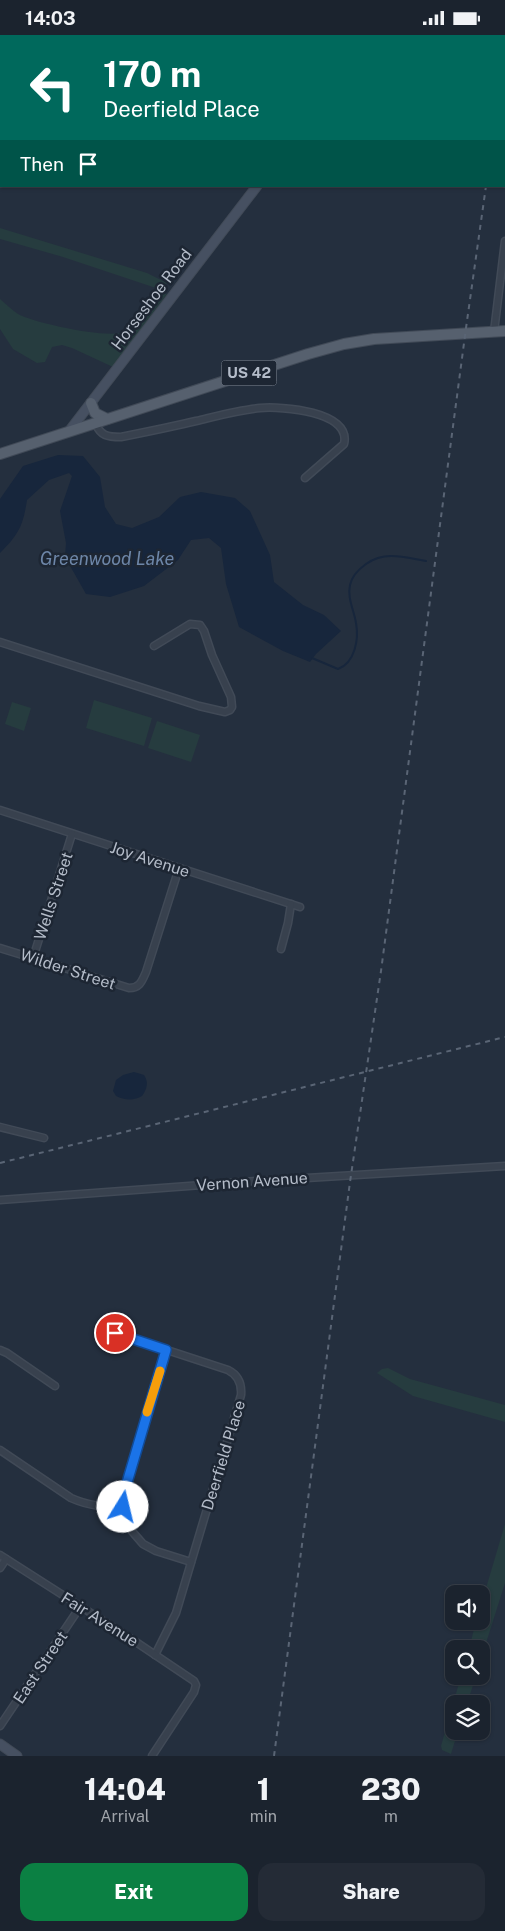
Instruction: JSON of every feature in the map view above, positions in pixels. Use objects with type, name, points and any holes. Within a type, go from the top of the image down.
[{"type":"main road","name":"US 42","points":[[0,454],[70,430],[344,344],[395,337],[505,331]]},
{"type":"main road","points":[[91,403],[95,413],[107,419]]},
{"type":"street","name":"Horseshoe Road","points":[[70,430],[255,187]]},
{"type":"street","points":[[494,332],[505,241]]},
{"type":"street","points":[[95,423],[102,435],[121,437],[261,408],[294,410],[333,419],[345,437],[344,444],[305,478]]},
{"type":"street","points":[[0,642],[208,709],[225,713],[230,711],[232,707],[231,697],[200,625],[190,624],[154,647]]},
{"type":"street","name":"Joy Avenue","points":[[0,810],[300,907]]},
{"type":"street","name":"Wells Street","points":[[33,958],[72,834]]},
{"type":"street","name":"Wilder Street","points":[[0,948],[129,988],[136,987],[141,983],[146,972],[179,868]]},
{"type":"street","points":[[281,949],[288,923],[290,904]]},
{"type":"street","points":[[0,1127],[44,1138]]},
{"type":"street","name":"Vernon Avenue","points":[[0,1200],[276,1179],[505,1166]]},
{"type":"street","name":"Deerfield Place","points":[[115,1333],[228,1369],[237,1376],[242,1389],[172,1622],[155,1655]]},
{"type":"street","points":[[0,1350],[55,1386]]},
{"type":"street","points":[[166,1350],[126,1486],[123,1507],[124,1517],[130,1529],[143,1544],[156,1551],[191,1562]]},
{"type":"street","points":[[0,1450],[81,1503],[99,1507],[123,1507]]},
{"type":"street","points":[[0,1568],[3,1557]]},
{"type":"street","name":"Fair Avenue","points":[[3,1557],[194,1681],[196,1687],[194,1692],[152,1756]]},
{"type":"street","name":"East Street","points":[[0,1726],[80,1607]]},
{"type":"street","points":[[0,1744],[17,1756]]},
{"type":"green space","points":[[0,228],[147,273],[167,283],[162,290],[63,257],[0,239]]},
{"type":"green space","points":[[163,293],[167,294],[113,367],[62,345],[52,347],[45,362],[37,363],[13,349],[0,329],[0,299],[18,314],[39,322],[88,332],[116,334],[134,326]]},
{"type":"green space","points":[[94,700],[152,718],[144,746],[86,728]]},
{"type":"green space","points":[[12,702],[31,708],[24,731],[5,724]]},
{"type":"green space","points":[[157,721],[200,735],[191,762],[148,748]]},
{"type":"green space","points":[[388,1368],[410,1379],[505,1405],[505,1422],[413,1396],[377,1373],[382,1369]]},
{"type":"green space","points":[[505,1524],[505,1583],[487,1640],[471,1640],[474,1630],[490,1630],[490,1585],[487,1585]]},
{"type":"green space","points":[[458,1685],[473,1685],[470,1695],[456,1695]]},
{"type":"green space","points":[[445,1732],[445,1740],[455,1740],[451,1754],[442,1750],[441,1746]]},
{"type":"water","name":"Greenwood Lake","points":[[58,455],[83,456],[100,477],[105,507],[116,524],[132,528],[159,517],[180,497],[201,492],[235,498],[250,511],[270,555],[274,582],[303,605],[324,615],[341,631],[310,662],[283,651],[239,627],[226,584],[221,548],[209,538],[191,540],[178,560],[144,586],[110,597],[86,594],[65,557],[66,543],[60,511],[72,476],[69,473],[49,480],[27,500],[24,517],[19,529],[0,553],[0,499],[23,466]]},
{"type":"water","points":[[134,1072],[144,1075],[147,1083],[142,1096],[136,1099],[129,1099],[116,1096],[113,1091],[116,1080],[123,1075]]},
{"type":"waterway","points":[[312,658],[338,669],[344,666],[352,656],[356,643],[357,629],[349,590],[352,579],[361,568],[378,558],[388,556],[426,561]]},
{"type":"railway","points":[[274,1756],[486,187]]},
{"type":"railway","points":[[0,1163],[505,1037]]},
{"type":"slow traffic","points":[[147,1412],[160,1371]]},
{"type":"route","points":[[115,1333],[166,1350],[124,1493],[123,1507]]}]
